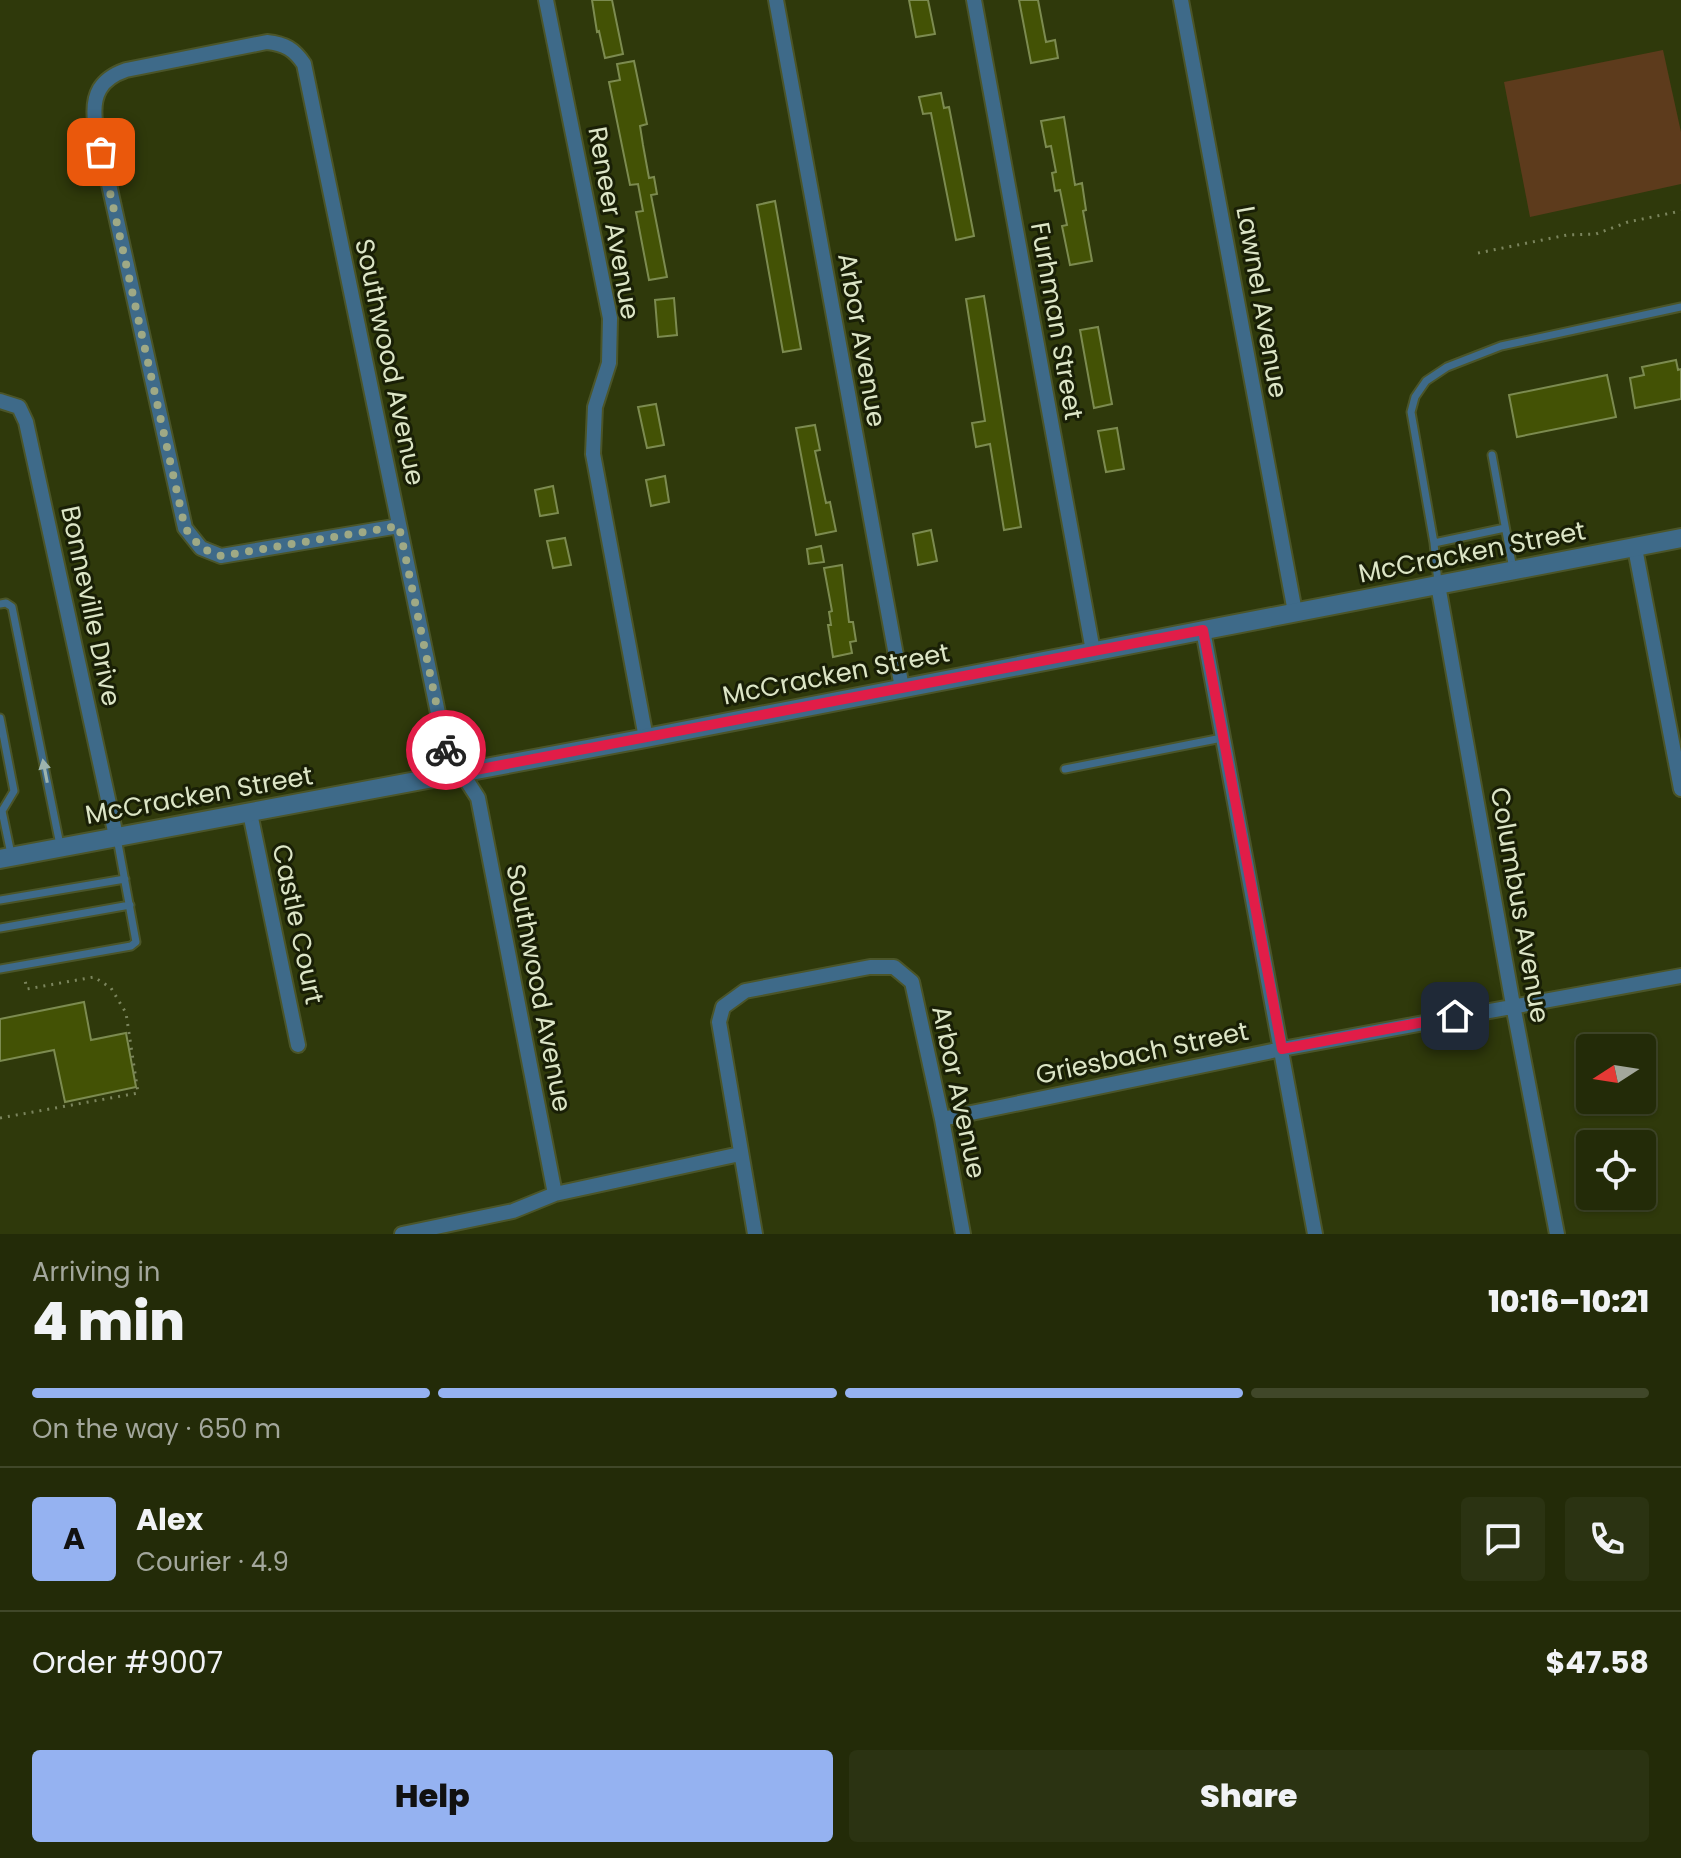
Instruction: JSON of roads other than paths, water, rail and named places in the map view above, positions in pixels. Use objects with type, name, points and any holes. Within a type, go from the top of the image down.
[{"type":"street","name":"Reneer Avenue","points":[[546,0],[610,318],[609,363],[594,415],[593,454],[646,738]]},
{"type":"street","name":"Arbor Avenue","points":[[776,0],[902,688]]},
{"type":"street","name":"Furhman Street","points":[[974,0],[1093,651]]},
{"type":"street","name":"Lawnel Avenue","points":[[1181,0],[1295,612]]},
{"type":"street","name":"Southwood Avenue","points":[[399,526],[221,556],[201,548],[185,528],[95,121],[95,100],[100,87],[109,78],[126,70],[267,42],[282,43],[295,51],[304,64],[445,747],[478,798],[555,1194]]},
{"type":"street","name":"Bonneville Drive","points":[[0,401],[19,407],[26,422],[116,836]]},
{"type":"street","name":"McCracken Street","points":[[6,858],[1681,538]]},
{"type":"street","points":[[1635,548],[1681,789]]},
{"type":"street","name":"Columbus Avenue","points":[[1438,585],[1557,1234]]},
{"type":"street","points":[[1203,630],[1315,1234]]},
{"type":"street","name":"Castle Court","points":[[250,813],[298,1045]]},
{"type":"street","name":"Arbor Avenue","points":[[740,1154],[719,1022],[723,1007],[745,991],[870,967],[894,967],[912,982],[963,1234]]},
{"type":"street","name":"Griesbach Street","points":[[942,1119],[1282,1049],[1681,976]]},
{"type":"street","points":[[402,1234],[513,1211],[555,1194],[740,1154],[755,1234]]},
{"type":"lane","points":[[1438,585],[1434,543],[1411,412],[1415,397],[1426,381],[1447,367],[1501,346],[1681,307]]},
{"type":"lane","points":[[1492,455],[1514,571]]},
{"type":"lane","points":[[1434,543],[1505,528]]},
{"type":"lane","points":[[0,604],[6,603],[12,607],[60,847]]},
{"type":"lane","points":[[0,718],[14,791],[2,811],[6,858]]},
{"type":"lane","points":[[1065,769],[1224,737]]},
{"type":"lane","points":[[0,969],[131,946],[136,942],[116,836]]},
{"type":"lane","points":[[0,900],[125,879]]},
{"type":"lane","points":[[0,928],[130,905]]}]
